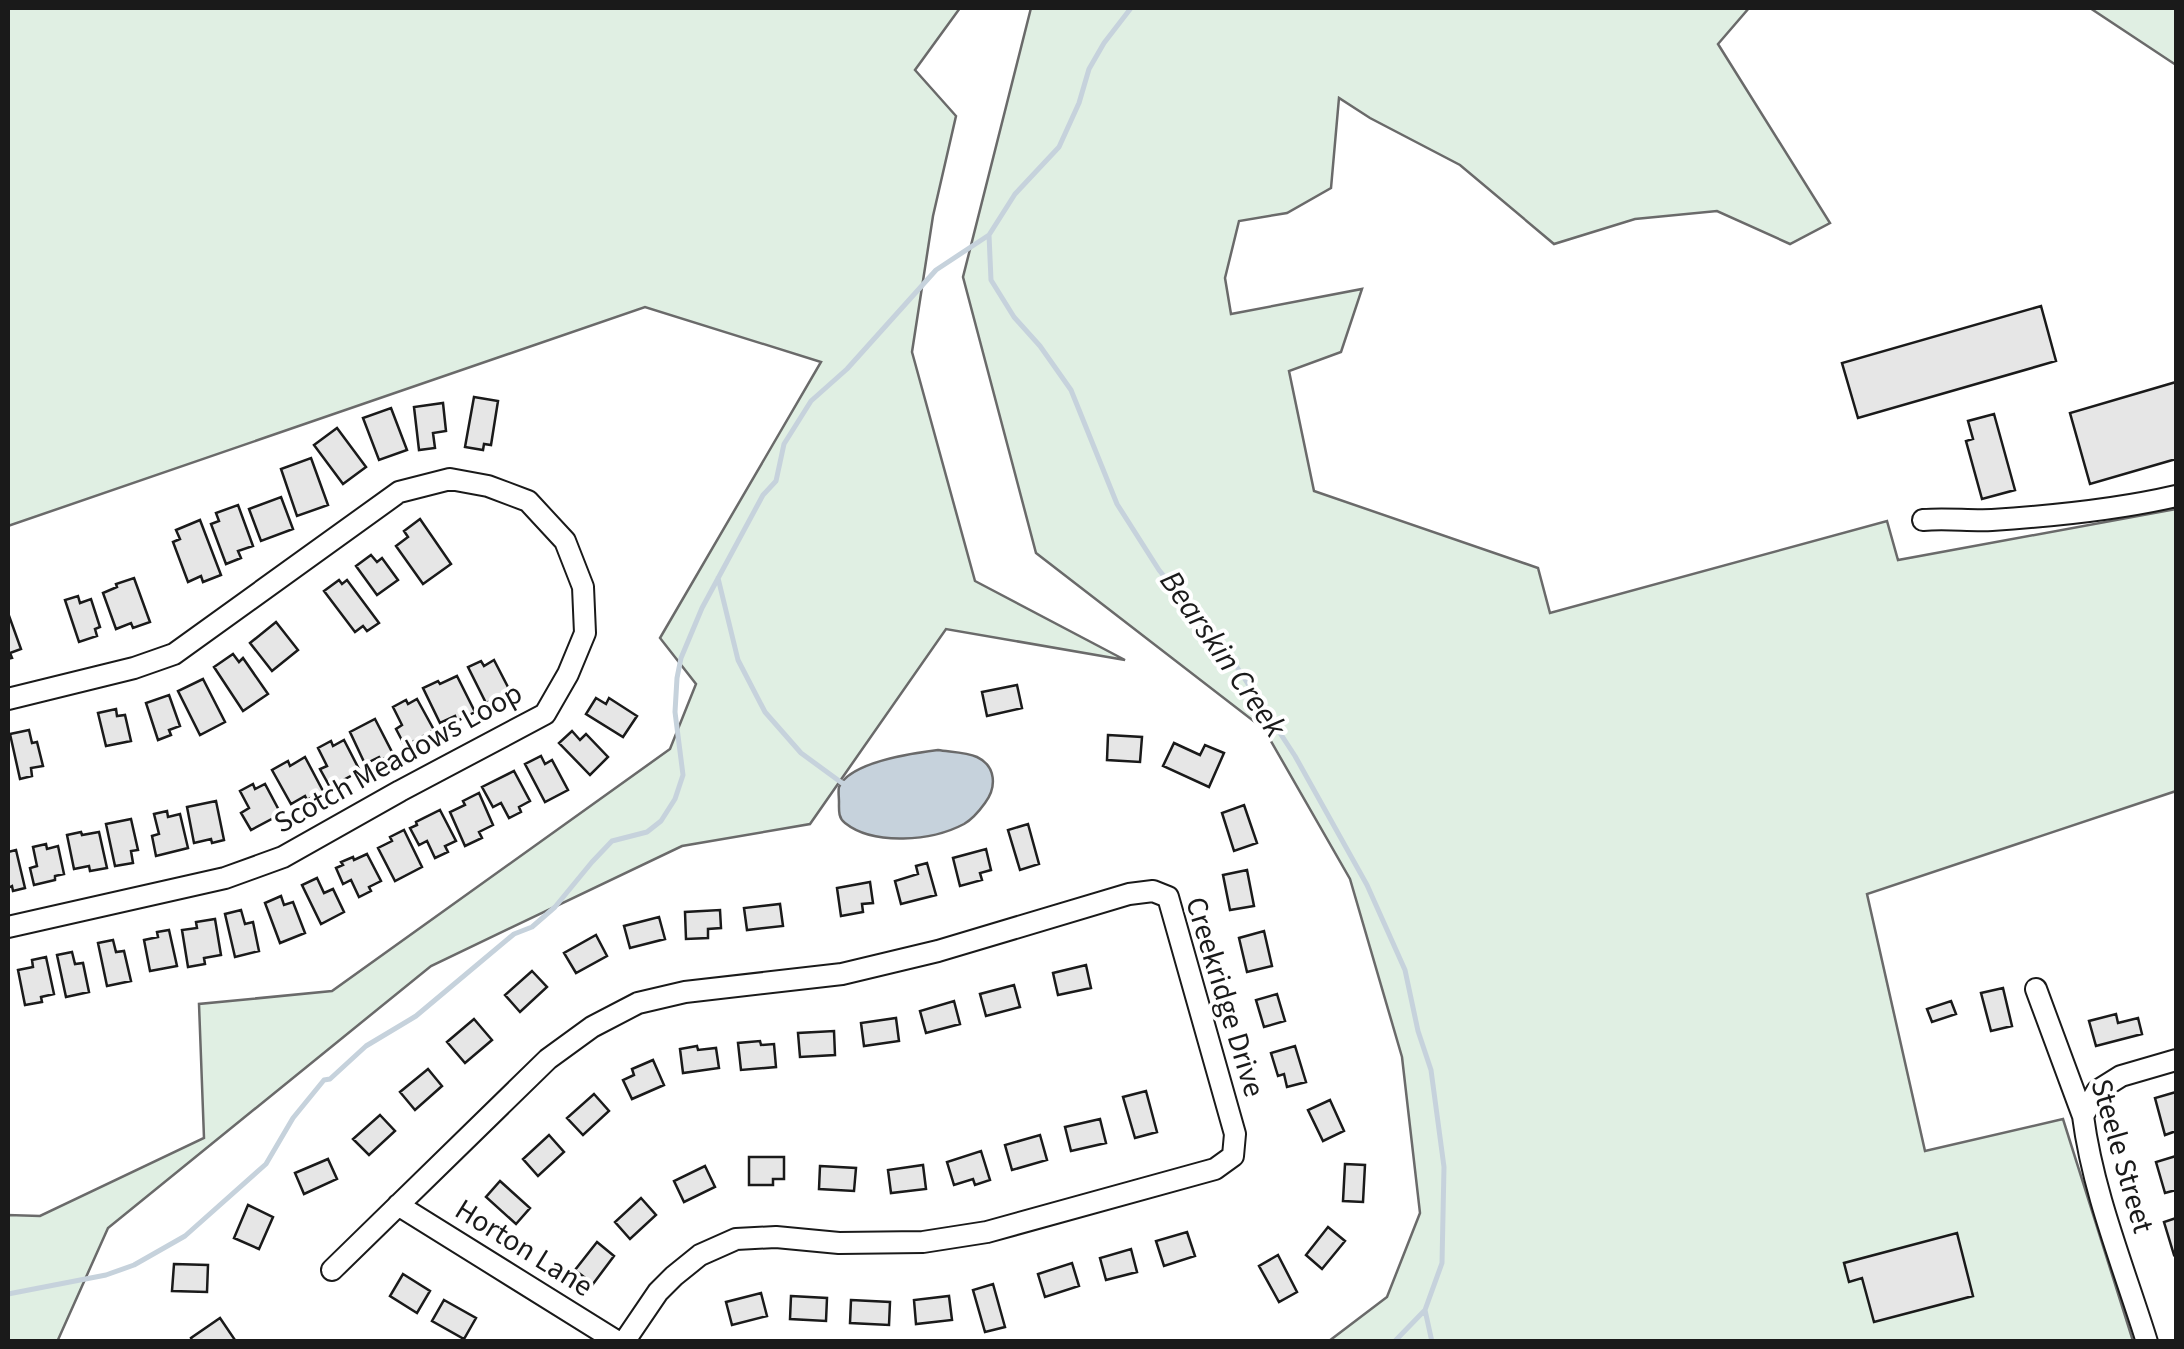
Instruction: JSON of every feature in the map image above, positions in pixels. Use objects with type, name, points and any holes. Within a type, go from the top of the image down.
[{"type":"street","name":"Scotch Meadows Loop","points":[[8,699],[134,668],[174,654],[398,492],[450,479],[488,486],[528,501],[564,541],[583,588],[586,633],[545,714],[283,857],[225,878],[8,927]]},
{"type":"street","points":[[1922,520],[1987,520],[2089,512],[2176,496]]},
{"type":"street","name":"Creekridge Drive","points":[[332,1270],[548,1059],[592,1027],[638,1003],[685,992],[842,974],[938,951],[1129,894],[1153,891],[1168,897],[1235,1134],[1233,1156],[1215,1169],[971,1234],[923,1242],[839,1243],[776,1236],[736,1239],[700,1255],[674,1276],[621,1342]]},
{"type":"street","name":"Steele Street","points":[[2036,989],[2083,1116],[2105,1209],[2147,1342]]},
{"type":"street","points":[[2083,1116],[2097,1091],[2121,1076],[2176,1060]]},
{"type":"street","name":"Horton Lane","points":[[398,1205],[621,1342]]},
{"type":"green space","points":[[8,8],[960,8],[915,70],[956,116],[933,216],[912,352],[975,581],[1125,660],[946,629],[810,824],[682,846],[431,966],[108,1228],[57,1342],[8,1341],[8,1215],[40,1216],[204,1138],[199,1004],[332,991],[670,749],[696,684],[660,638],[821,362],[645,307],[8,526]]},
{"type":"green space","points":[[1031,8],[1749,8],[1718,44],[1830,223],[1790,244],[1717,211],[1635,219],[1554,244],[1460,165],[1339,98],[1331,188],[1287,213],[1239,221],[1225,278],[1231,314],[1362,289],[1341,352],[1289,371],[1314,491],[1538,568],[1550,613],[1887,521],[1898,560],[2176,509],[2176,791],[1867,894],[1925,1151],[2063,1119],[2133,1341],[1329,1341],[1387,1297],[1420,1213],[1402,1057],[1350,879],[1264,729],[1036,553],[963,277]]},
{"type":"green space","points":[[2090,8],[2176,8],[2176,65]]},
{"type":"shaded area","points":[[938,750],[977,757],[991,771],[989,797],[967,822],[936,834],[887,838],[857,830],[843,821],[839,814],[839,787],[845,778],[884,760]]},
{"type":"building","points":[[2041,306],[2056,361],[1858,418],[1842,363]]},
{"type":"building","points":[[2176,382],[2176,459],[2090,484],[2070,413]]},
{"type":"building","points":[[474,397],[498,401],[491,445],[484,444],[483,450],[465,447]]},
{"type":"building","points":[[443,403],[446,431],[433,433],[435,448],[419,450],[414,407]]},
{"type":"building","points":[[391,408],[407,450],[379,460],[363,418]]},
{"type":"building","points":[[1994,414],[2015,490],[1982,499],[1966,441],[1973,439],[1968,421]]},
{"type":"building","points":[[337,428],[366,467],[343,484],[314,445]]},
{"type":"building","points":[[311,458],[328,505],[297,516],[281,469]]},
{"type":"building","points":[[281,497],[293,529],[261,541],[249,509]]},
{"type":"building","points":[[238,505],[253,546],[238,551],[241,558],[226,564],[211,524],[219,521],[216,513]]},
{"type":"building","points":[[420,519],[451,564],[423,584],[396,546],[408,537],[404,531]]},
{"type":"building","points":[[200,520],[221,575],[203,582],[201,576],[188,582],[173,542],[180,539],[176,530]]},
{"type":"building","points":[[371,555],[377,562],[382,558],[398,580],[377,595],[356,566]]},
{"type":"building","points":[[134,578],[150,622],[116,629],[103,593]]},
{"type":"building","points":[[339,580],[342,584],[347,580],[379,623],[367,631],[363,626],[355,632],[324,591]]},
{"type":"building","points":[[78,596],[80,603],[91,599],[100,627],[95,629],[97,636],[79,642],[65,600]]},
{"type":"building","points":[[8,613],[21,649],[10,653],[12,658],[8,659]]},
{"type":"building","points":[[276,622],[298,650],[272,671],[250,643]]},
{"type":"building","points":[[233,654],[239,662],[243,658],[268,694],[243,711],[214,667]]},
{"type":"building","points":[[494,660],[510,691],[486,703],[468,667],[481,661],[484,666]]},
{"type":"building","points":[[457,676],[475,712],[457,721],[455,716],[440,723],[423,688]]},
{"type":"building","points":[[203,679],[225,722],[200,735],[178,691]]},
{"type":"building","points":[[1017,685],[1022,708],[987,716],[982,692]]},
{"type":"building","points":[[169,695],[180,726],[158,740],[146,703]]},
{"type":"building","points":[[596,698],[606,704],[609,698],[637,716],[623,737],[586,714]]},
{"type":"building","points":[[417,699],[434,730],[405,746],[396,729],[402,725],[393,707]]},
{"type":"building","points":[[116,709],[117,716],[125,715],[131,741],[106,746],[98,713]]},
{"type":"building","points":[[375,719],[393,754],[365,764],[350,732]]},
{"type":"building","points":[[29,730],[32,743],[37,742],[43,766],[31,768],[32,776],[20,779],[10,734]]},
{"type":"building","points":[[572,731],[580,740],[586,734],[608,757],[590,775],[559,743]]},
{"type":"building","points":[[1108,735],[1142,737],[1140,762],[1107,760]]},
{"type":"building","points":[[344,740],[360,771],[330,787],[320,769],[327,766],[318,748]]},
{"type":"building","points":[[1174,743],[1200,755],[1205,745],[1224,753],[1209,787],[1163,766]]},
{"type":"building","points":[[541,756],[545,764],[552,760],[568,790],[545,802],[525,764]]},
{"type":"building","points":[[305,757],[323,791],[291,804],[272,770]]},
{"type":"building","points":[[514,771],[530,801],[509,818],[501,803],[493,807],[482,787]]},
{"type":"building","points":[[253,784],[255,789],[265,784],[281,814],[251,830],[241,813],[249,808],[240,791]]},
{"type":"building","points":[[479,793],[493,825],[479,832],[482,838],[465,846],[450,812]]},
{"type":"building","points":[[216,801],[224,840],[194,843],[187,807]]},
{"type":"building","points":[[1244,805],[1257,843],[1234,851],[1222,813]]},
{"type":"building","points":[[440,810],[456,841],[445,846],[448,852],[435,858],[427,841],[419,845],[410,828]]},
{"type":"building","points":[[167,811],[168,817],[180,814],[188,848],[156,856],[152,836],[159,834],[154,814]]},
{"type":"building","points":[[131,819],[138,850],[131,851],[133,863],[115,866],[106,824]]},
{"type":"building","points":[[1028,824],[1039,864],[1020,870],[1008,830]]},
{"type":"building","points":[[404,830],[422,867],[395,881],[378,848]]},
{"type":"building","points":[[99,832],[107,868],[74,869],[67,835]]},
{"type":"building","points":[[46,844],[47,849],[58,846],[64,874],[34,885],[30,868],[37,866],[33,847]]},
{"type":"building","points":[[986,849],[991,870],[980,873],[982,880],[960,886],[953,858]]},
{"type":"building","points":[[16,850],[25,888],[13,891],[12,886],[8,888],[8,852]]},
{"type":"building","points":[[367,854],[381,881],[359,897],[351,880],[343,884],[336,868],[343,865],[341,862]]},
{"type":"building","points":[[927,863],[936,895],[901,904],[895,881],[918,874],[916,866]]},
{"type":"building","points":[[1247,870],[1254,906],[1230,910],[1223,875]]},
{"type":"building","points":[[317,878],[324,893],[333,889],[344,912],[321,924],[302,885]]},
{"type":"building","points":[[870,882],[873,903],[862,904],[863,912],[841,916],[837,888]]},
{"type":"building","points":[[281,896],[284,905],[293,902],[305,933],[280,943],[265,903]]},
{"type":"building","points":[[780,904],[783,926],[747,930],[744,908]]},
{"type":"building","points":[[241,910],[245,924],[253,922],[259,951],[235,957],[225,914]]},
{"type":"building","points":[[720,910],[721,928],[708,929],[708,938],[686,939],[685,912]]},
{"type":"building","points":[[659,917],[665,939],[630,948],[624,926]]},
{"type":"building","points":[[215,919],[221,955],[188,967],[182,930],[197,928],[196,922]]},
{"type":"building","points":[[169,930],[177,966],[150,971],[144,940]]},
{"type":"building","points":[[1264,931],[1272,966],[1247,972],[1239,938]]},
{"type":"building","points":[[596,935],[607,956],[576,973],[564,953]]},
{"type":"building","points":[[113,940],[116,952],[124,951],[131,981],[107,986],[98,943]]},
{"type":"building","points":[[72,952],[75,964],[83,963],[89,992],[66,997],[57,955]]},
{"type":"building","points":[[46,957],[54,994],[41,997],[42,1002],[25,1005],[18,970],[33,967],[32,960]]},
{"type":"building","points":[[1086,965],[1091,988],[1058,995],[1053,973]]},
{"type":"building","points":[[532,971],[547,987],[520,1012],[505,995]]},
{"type":"building","points":[[1014,985],[1020,1007],[986,1016],[980,994]]},
{"type":"building","points":[[2003,988],[2012,1026],[1991,1031],[1981,993]]},
{"type":"building","points":[[1277,994],[1285,1021],[1264,1027],[1256,1000]]},
{"type":"building","points":[[954,1001],[960,1024],[926,1033],[920,1011]]},
{"type":"building","points":[[1951,1001],[1956,1014],[1932,1022],[1927,1009]]},
{"type":"building","points":[[2116,1014],[2118,1023],[2138,1018],[2142,1034],[2096,1046],[2089,1021]]},
{"type":"building","points":[[896,1018],[899,1041],[864,1046],[861,1023]]},
{"type":"building","points":[[474,1019],[492,1040],[465,1063],[447,1042]]},
{"type":"building","points":[[834,1031],[835,1055],[800,1057],[798,1033]]},
{"type":"building","points":[[760,1041],[761,1045],[774,1044],[776,1067],[741,1070],[738,1043]]},
{"type":"building","points":[[697,1046],[698,1050],[716,1048],[719,1068],[683,1073],[680,1049]]},
{"type":"building","points":[[1295,1046],[1306,1082],[1287,1087],[1284,1074],[1278,1076],[1271,1053]]},
{"type":"building","points":[[653,1060],[664,1085],[632,1099],[623,1080],[634,1075],[632,1069]]},
{"type":"building","points":[[428,1069],[442,1086],[415,1110],[400,1092]]},
{"type":"building","points":[[1146,1091],[1157,1132],[1135,1138],[1123,1097]]},
{"type":"building","points":[[2176,1092],[2176,1131],[2165,1135],[2155,1098]]},
{"type":"building","points":[[594,1094],[609,1111],[583,1135],[567,1118]]},
{"type":"building","points":[[1330,1100],[1344,1131],[1323,1141],[1308,1110]]},
{"type":"building","points":[[380,1115],[395,1131],[369,1155],[353,1139]]},
{"type":"building","points":[[1100,1119],[1106,1143],[1071,1151],[1065,1127]]},
{"type":"building","points":[[549,1135],[564,1152],[538,1176],[523,1159]]},
{"type":"building","points":[[1040,1135],[1047,1160],[1012,1170],[1005,1145]]},
{"type":"building","points":[[981,1151],[990,1180],[975,1185],[973,1179],[954,1185],[947,1162]]},
{"type":"building","points":[[2176,1156],[2176,1190],[2165,1193],[2156,1162]]},
{"type":"building","points":[[749,1157],[784,1157],[784,1179],[773,1179],[773,1185],[749,1185]]},
{"type":"building","points":[[328,1159],[337,1179],[304,1194],[295,1173]]},
{"type":"building","points":[[1345,1164],[1365,1165],[1363,1202],[1343,1201]]},
{"type":"building","points":[[923,1165],[926,1189],[891,1193],[888,1170]]},
{"type":"building","points":[[705,1166],[715,1187],[684,1202],[674,1181]]},
{"type":"building","points":[[820,1166],[856,1168],[854,1191],[819,1189]]},
{"type":"building","points":[[500,1181],[530,1208],[516,1224],[486,1197]]},
{"type":"building","points":[[641,1198],[656,1215],[630,1239],[615,1222]]},
{"type":"building","points":[[248,1205],[273,1217],[259,1249],[234,1238]]},
{"type":"building","points":[[2176,1218],[2176,1254],[2174,1255],[2164,1222]]},
{"type":"building","points":[[1328,1227],[1345,1241],[1322,1269],[1306,1255]]},
{"type":"building","points":[[1187,1232],[1195,1256],[1164,1266],[1156,1241]]},
{"type":"building","points":[[1957,1233],[1973,1296],[1874,1322],[1862,1278],[1849,1282],[1844,1263]]},
{"type":"building","points":[[597,1242],[614,1256],[593,1284],[575,1270]]},
{"type":"building","points":[[1131,1249],[1137,1272],[1106,1280],[1100,1258]]},
{"type":"building","points":[[1278,1255],[1297,1292],[1279,1302],[1259,1266]]},
{"type":"building","points":[[1072,1263],[1079,1286],[1045,1297],[1038,1274]]},
{"type":"building","points":[[174,1264],[208,1265],[207,1292],[172,1291]]},
{"type":"building","points":[[403,1274],[430,1291],[417,1313],[390,1296]]},
{"type":"building","points":[[993,1284],[1005,1327],[985,1332],[973,1290]]},
{"type":"building","points":[[761,1293],[767,1316],[732,1325],[726,1302]]},
{"type":"building","points":[[791,1296],[827,1298],[826,1321],[790,1319]]},
{"type":"building","points":[[949,1296],[952,1320],[916,1324],[914,1300]]},
{"type":"building","points":[[444,1300],[476,1318],[464,1339],[432,1321]]},
{"type":"building","points":[[851,1300],[890,1302],[889,1325],[850,1323]]},
{"type":"building","points":[[220,1318],[235,1340],[193,1342],[191,1338]]},
{"type":"waterway","name":"Bearskin Creek","points":[[1131,8],[1089,69],[1059,147],[1015,194],[989,235],[991,280],[1014,317],[1071,390],[1117,504],[1159,570],[1233,661],[1295,756],[1367,885],[1405,970],[1431,1070],[1444,1167],[1442,1263],[1425,1310],[1394,1342]]},
{"type":"waterway","points":[[8,1294],[106,1275],[134,1265],[185,1236],[266,1164],[293,1118],[324,1080],[366,1046],[416,1016],[514,934],[532,927],[555,907],[612,841],[647,832],[661,821],[675,799],[683,775],[675,712],[681,658],[702,608],[763,495],[776,481],[784,444],[811,401],[847,369],[936,270],[989,235]]},
{"type":"waterway","points":[[718,578],[738,660],[765,712],[801,753],[847,784]]},
{"type":"waterway","points":[[1425,1310],[1432,1342]]}]
